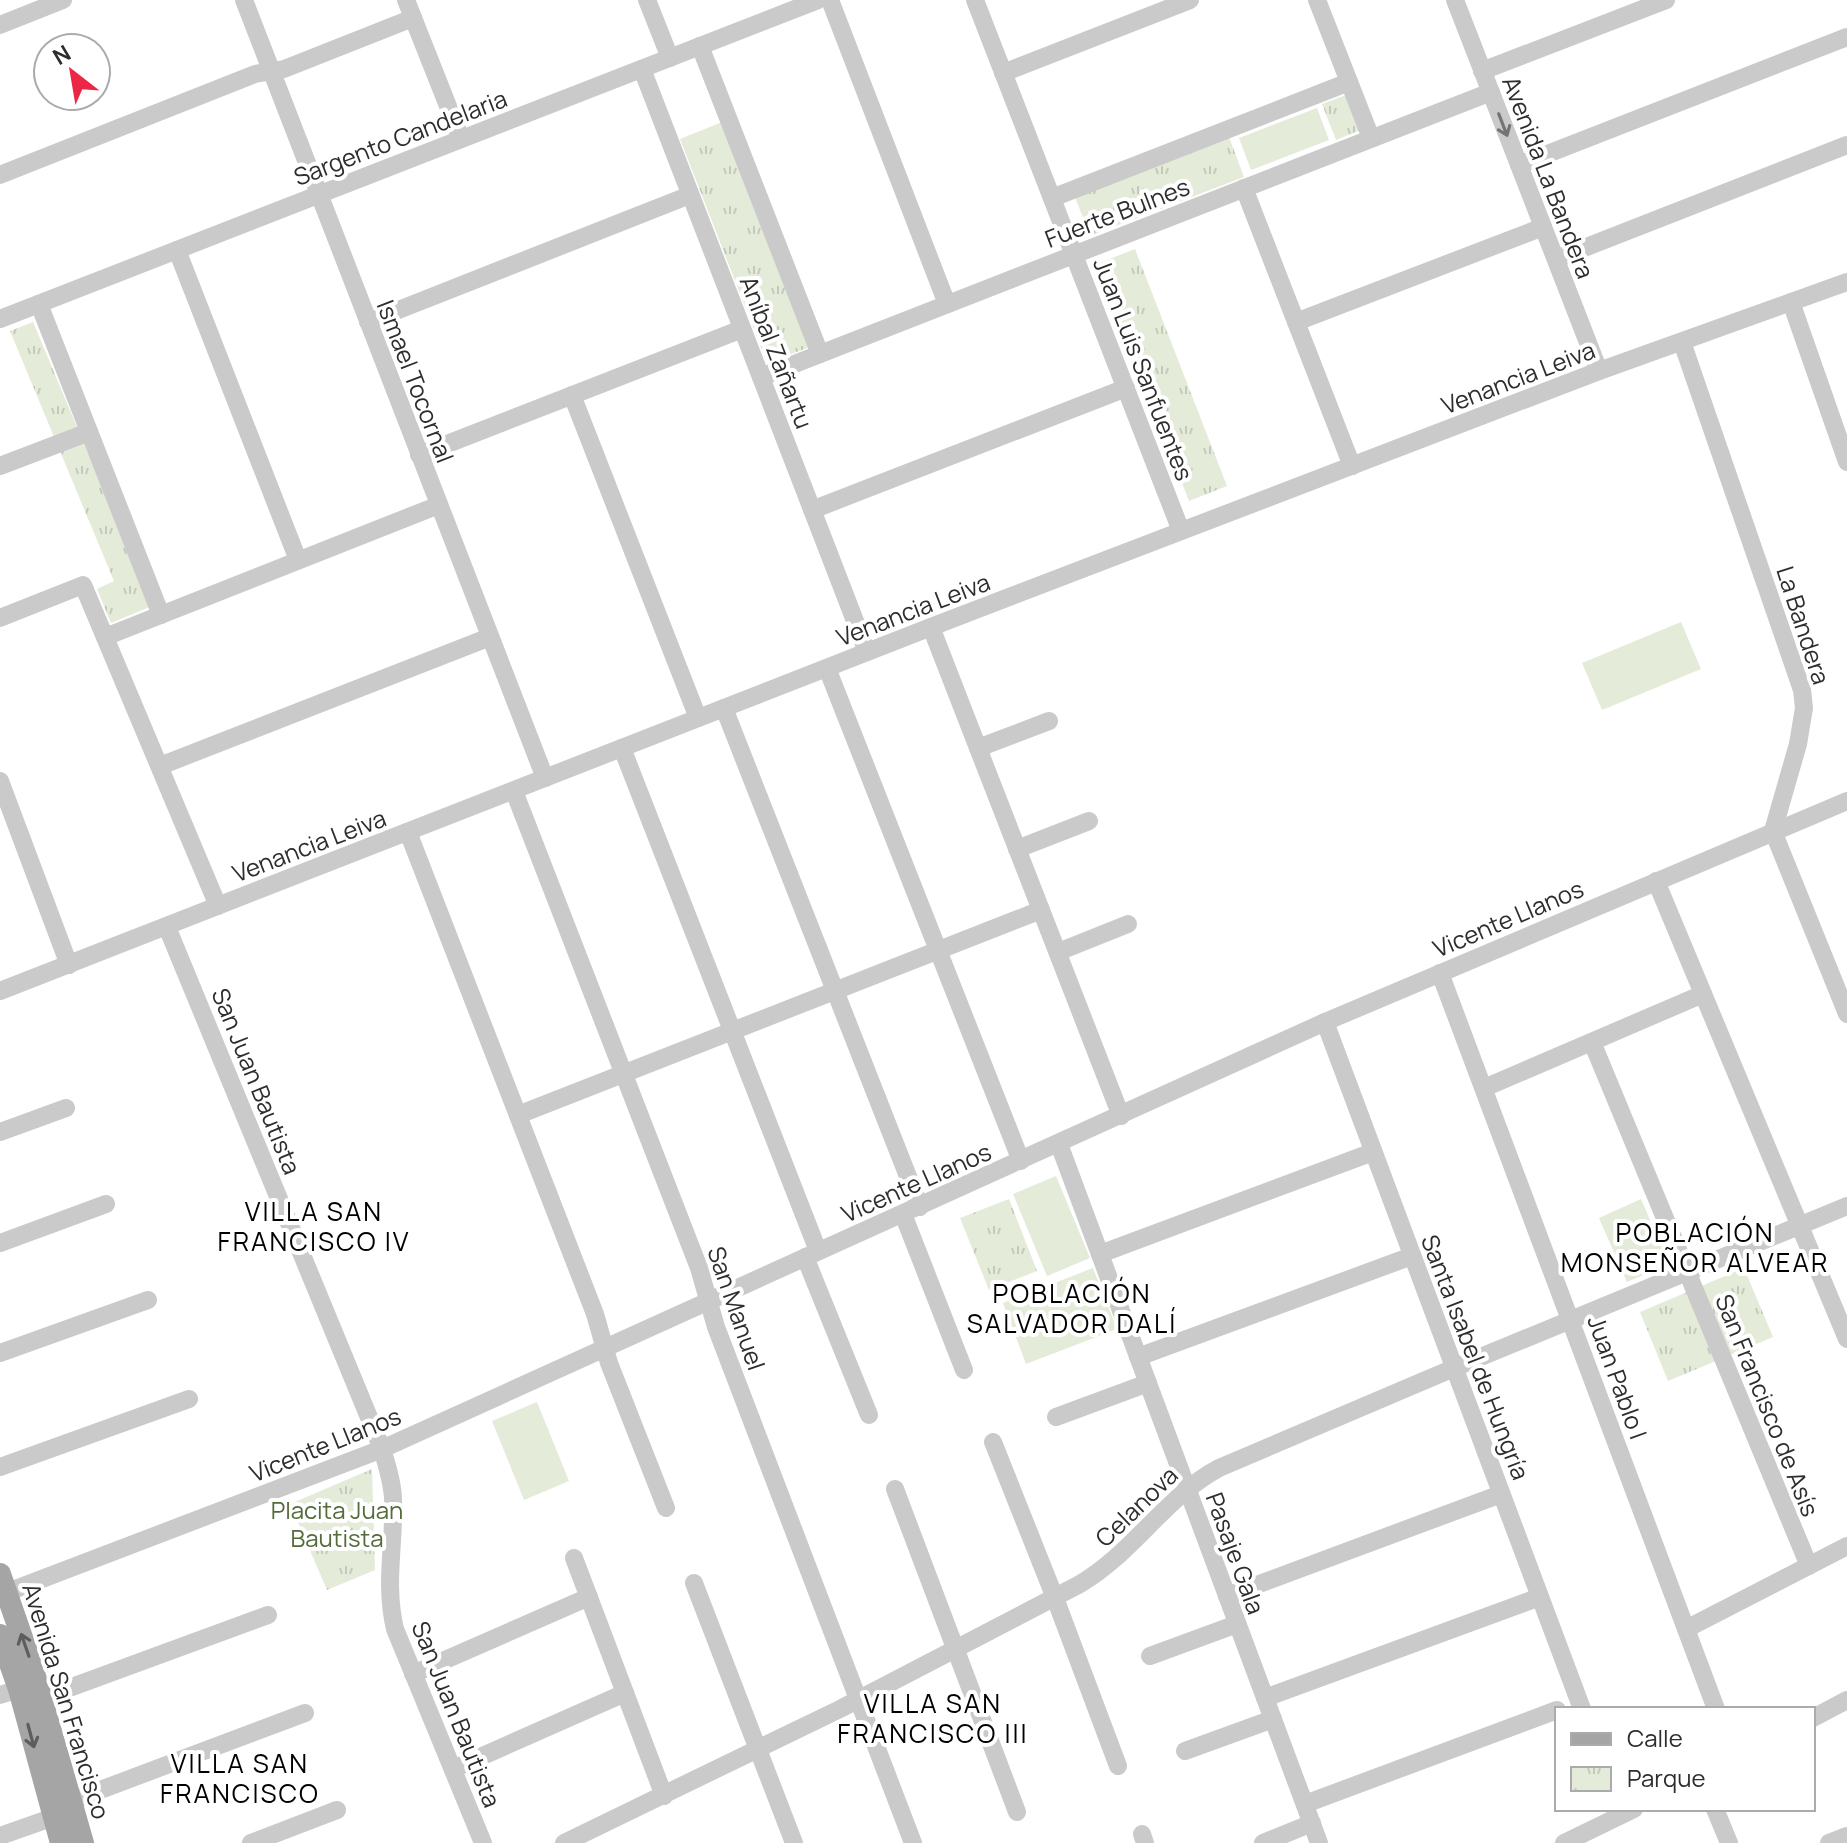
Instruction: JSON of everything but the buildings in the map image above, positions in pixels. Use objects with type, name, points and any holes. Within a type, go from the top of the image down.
[{"type":"main road","name":"Avenida San Francisco","points":[[2,1588],[42,1698],[83,1843]]},
{"type":"main road","name":"Avenida San Francisco","points":[[0,1635],[9,1692],[61,1843]]},
{"type":"street","points":[[0,25],[63,0]]},
{"type":"street","name":"Ismael Tocornal","points":[[244,0],[545,778]]},
{"type":"street","points":[[406,0],[461,139]]},
{"type":"street","points":[[647,0],[670,58]]},
{"type":"street","name":"Sargento Candelaria","points":[[0,319],[818,0]]},
{"type":"street","points":[[830,0],[947,304]]},
{"type":"street","name":"Juan Luis Sanfuentes","points":[[975,0],[1181,531]]},
{"type":"street","points":[[1003,73],[1190,0]]},
{"type":"street","points":[[1317,0],[1371,138]]},
{"type":"street","name":"Avenida La Bandera","points":[[1455,0],[1599,371]]},
{"type":"street","points":[[1482,71],[1666,0]]},
{"type":"street","points":[[0,175],[255,74],[271,71],[413,18]]},
{"type":"street","points":[[1519,165],[1847,37]]},
{"type":"street","name":"Aníbal Zañartu","points":[[700,46],[820,354]]},
{"type":"street","name":"Aníbal Zañartu","points":[[642,69],[867,652]]},
{"type":"street","name":"Fuerte Bulnes","points":[[1052,198],[1349,82]]},
{"type":"street","name":"Fuerte Bulnes","points":[[761,377],[1491,92]]},
{"type":"street","points":[[1556,259],[1847,145]]},
{"type":"street","points":[[1244,188],[1352,466]]},
{"type":"street","points":[[368,322],[690,195]]},
{"type":"street","points":[[1296,322],[1543,227]]},
{"type":"street","points":[[177,250],[298,560]]},
{"type":"street","name":"Venancia Leiva","points":[[0,991],[1181,531],[1599,371],[1847,282]]},
{"type":"street","points":[[1791,302],[1847,462]]},
{"type":"street","points":[[39,304],[161,615]]},
{"type":"street","points":[[419,455],[742,329]]},
{"type":"street","name":"La Bandera","points":[[1682,342],[1802,690],[1804,708],[1798,744],[1773,831]]},
{"type":"street","points":[[812,510],[1126,388]]},
{"type":"street","points":[[572,395],[698,718]]},
{"type":"street","points":[[0,466],[89,432]]},
{"type":"street","points":[[105,637],[439,505]]},
{"type":"street","points":[[0,618],[83,585],[218,906]]},
{"type":"street","points":[[931,627],[1121,1116]]},
{"type":"street","points":[[160,766],[490,637]]},
{"type":"street","points":[[827,668],[1021,1161]]},
{"type":"street","points":[[724,708],[835,991],[964,1370]]},
{"type":"street","points":[[978,748],[1049,721]]},
{"type":"street","points":[[622,748],[733,1031],[869,1415]]},
{"type":"street","points":[[0,781],[69,965]]},
{"type":"street","name":"San Manuel","points":[[514,791],[913,1843]]},
{"type":"street","name":"Vicente Llanos","points":[[2,1588],[382,1449],[1325,1022],[1847,801]]},
{"type":"street","points":[[1017,849],[1089,821]]},
{"type":"street","points":[[1773,831],[1847,1014]]},
{"type":"street","points":[[408,832],[666,1508]]},
{"type":"street","points":[[1656,881],[1847,1339]]},
{"type":"street","points":[[518,1115],[1041,910]]},
{"type":"street","points":[[1058,952],[1128,924]]},
{"type":"street","name":"San Juan Bautista","points":[[167,927],[382,1449],[393,1499],[389,1594],[395,1629],[483,1843]]},
{"type":"street","name":"Juan Pablo I","points":[[1440,973],[1715,1707]]},
{"type":"street","points":[[1484,1088],[1703,994]]},
{"type":"street","name":"Santa Isabel de Hungría","points":[[1325,1022],[1580,1706]]},
{"type":"street","name":"San Francisco de Asís","points":[[1592,1042],[1809,1566]]},
{"type":"street","points":[[0,1132],[66,1108]]},
{"type":"street","name":"Pasaje Gala","points":[[1059,1144],[1319,1843]]},
{"type":"street","points":[[1100,1254],[1373,1152]]},
{"type":"street","points":[[0,1243],[106,1204]]},
{"type":"street","name":"Celanova","points":[[564,1843],[859,1699],[1055,1598],[1103,1570],[1187,1488],[1219,1468],[1847,1206]]},
{"type":"street","points":[[1138,1357],[1412,1256]]},
{"type":"street","points":[[0,1353],[148,1300]]},
{"type":"street","points":[[1056,1417],[1148,1383]]},
{"type":"street","points":[[0,1467],[189,1399]]},
{"type":"street","points":[[993,1442],[1118,1766]]},
{"type":"street","points":[[895,1489],[1017,1812]]},
{"type":"street","points":[[1227,1596],[1501,1494]]},
{"type":"street","points":[[1686,1629],[1847,1546]]},
{"type":"street","points":[[574,1558],[664,1796]]},
{"type":"street","points":[[694,1583],[794,1843]]},
{"type":"street","points":[[413,1674],[589,1597]]},
{"type":"street","points":[[1265,1698],[1540,1597]]},
{"type":"street","points":[[42,1698],[268,1615]]},
{"type":"street","points":[[1150,1656],[1237,1624]]},
{"type":"street","points":[[453,1769],[625,1693]]},
{"type":"street","points":[[1815,1717],[1847,1700]]},
{"type":"street","points":[[1305,1804],[1555,1711]]},
{"type":"street","points":[[71,1801],[305,1713]]},
{"type":"street","points":[[1185,1751],[1273,1719]]},
{"type":"street","points":[[251,1843],[337,1810]]},
{"type":"street","points":[[1564,1843],[1625,1811]]},
{"type":"street","points":[[1716,1811],[1729,1843]]},
{"type":"street","points":[[0,1836],[54,1817]]},
{"type":"street","points":[[1263,1843],[1312,1823]]},
{"type":"street","points":[[1602,1825],[1609,1843]]},
{"type":"street","points":[[1829,1843],[1847,1836]]},
{"type":"green space","points":[[1349,94],[1363,129],[1336,140],[1322,104]]},
{"type":"green space","points":[[1317,108],[1329,140],[1251,170],[1239,138]]},
{"type":"green space","points":[[722,122],[810,347],[767,363],[680,139]]},
{"type":"green space","points":[[1229,137],[1244,177],[1090,236],[1075,197]]},
{"type":"green space","points":[[1135,249],[1227,486],[1189,501],[1097,264]]},
{"type":"green space","points":[[33,322],[152,606],[111,623],[97,589],[114,581],[10,331]]},
{"type":"green space","points":[[1681,622],[1701,669],[1602,710],[1582,663]]},
{"type":"green space","points":[[1056,1176],[1090,1258],[1047,1276],[1013,1194]]},
{"type":"green space","points":[[1009,1199],[1037,1271],[989,1290],[960,1218]]},
{"type":"green space","points":[[1641,1199],[1669,1264],[1627,1282],[1599,1218]]},
{"type":"green space","points":[[1093,1268],[1117,1329],[1026,1364],[1003,1303]]},
{"type":"green space","points":[[1744,1268],[1773,1337],[1668,1381],[1640,1312]]},
{"type":"green space","points":[[537,1402],[569,1481],[524,1500],[492,1421]]},
{"type":"green space","name":"Placita Juan Bautista","points":[[372,1469],[375,1570],[327,1590],[290,1504]]},
{"type":"district","name":"VILLA SAN FRANCISCO IV","points":[[314,1226]]},
{"type":"district","name":"POBLACIÓN MONSEÑOR ALVEAR","points":[[1695,1247]]},
{"type":"district","name":"POBLACIÓN SALVADOR DALÍ","points":[[1072,1308]]},
{"type":"district","name":"VILLA SAN FRANCISCO III","points":[[933,1718]]},
{"type":"district","name":"VILLA SAN FRANCISCO","points":[[240,1778]]}]
